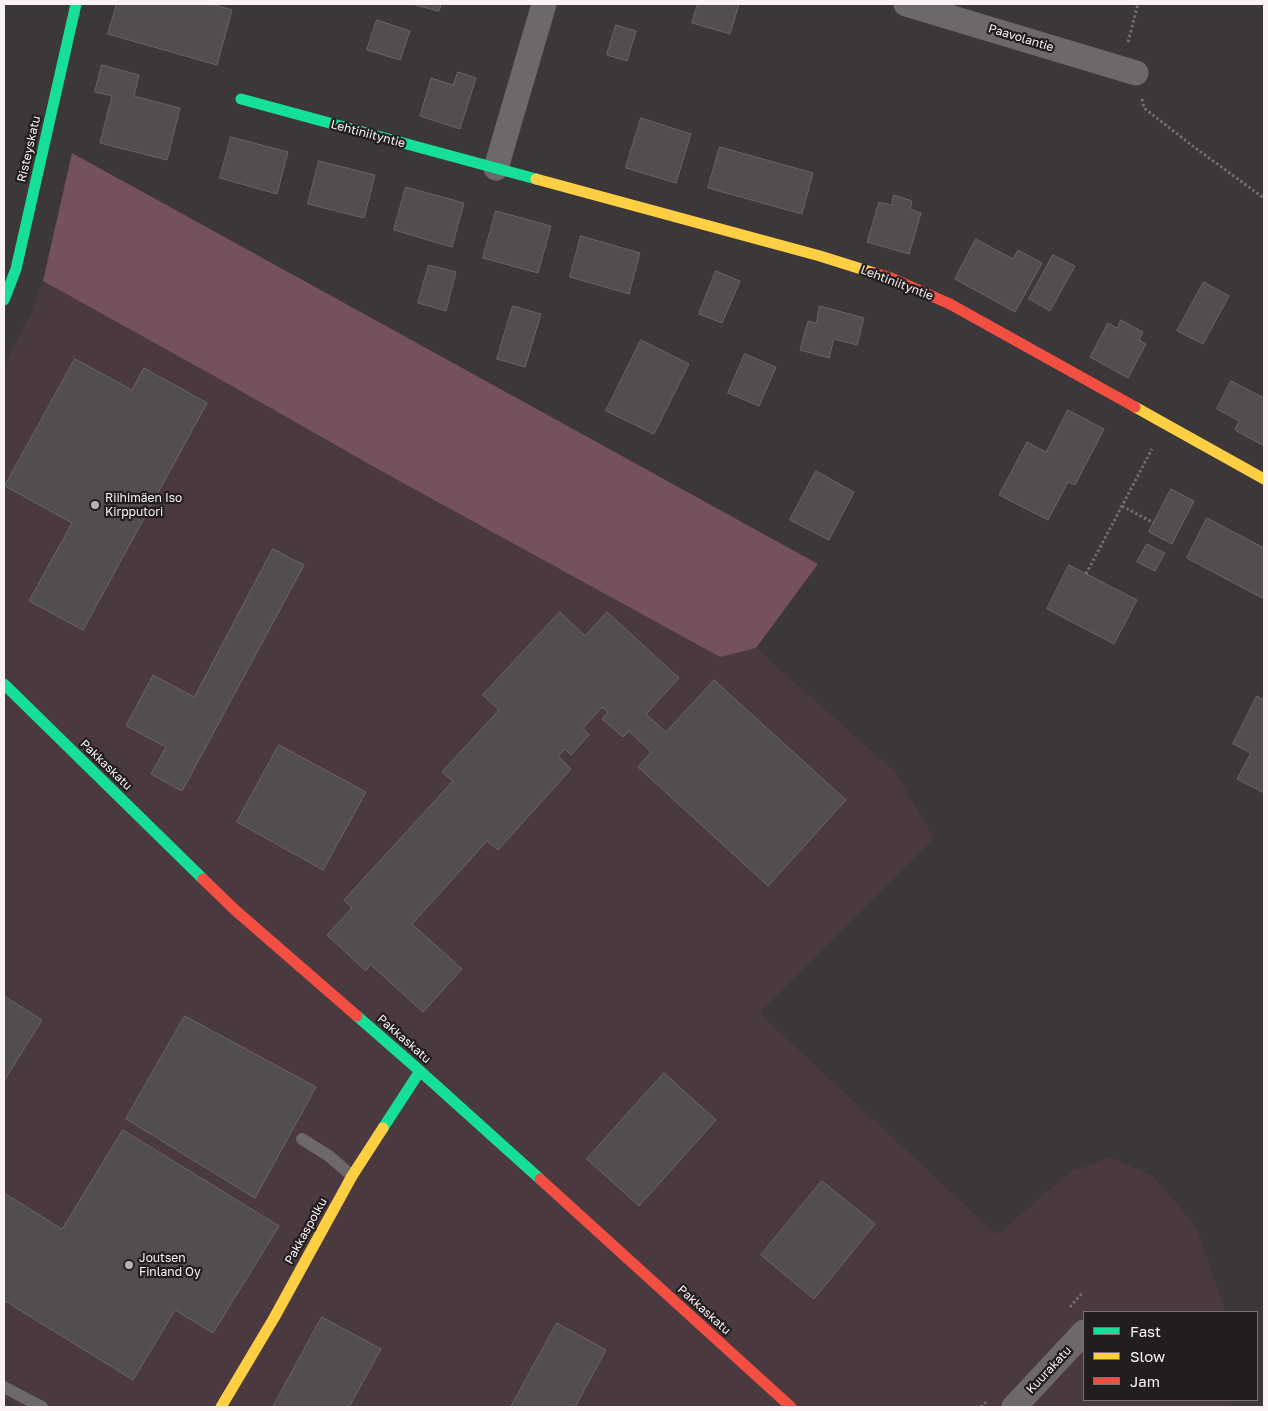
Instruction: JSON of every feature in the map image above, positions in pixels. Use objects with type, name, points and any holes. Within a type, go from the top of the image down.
[{"type":"street","name":"Risteyskatu","points":[[4,300],[16,268],[76,4]]},
{"type":"street","points":[[496,168],[544,4]]},
{"type":"street","name":"Paavolantie","points":[[906,4],[1136,73]]},
{"type":"street","name":"Lehtiniityntie","points":[[241,99],[820,256],[891,278],[950,304],[1264,479]]},
{"type":"street","name":"Pakkaskatu","points":[[4,684],[235,910],[420,1071],[791,1407]]},
{"type":"street","name":"Pakkaspolku","points":[[221,1407],[274,1318],[352,1176],[420,1071]]},
{"type":"street","name":"Kuurakatu","points":[[1014,1407],[1083,1333]]},
{"type":"lane","points":[[302,1139],[329,1156],[352,1176]]},
{"type":"lane","points":[[4,1387],[42,1407]]},
{"type":"path","points":[[1138,4],[1127,45],[1144,108],[1264,198]]},
{"type":"path","points":[[1086,574],[1165,424]]},
{"type":"path","points":[[1122,506],[1154,523]]},
{"type":"shaded area","points":[[72,153],[818,564],[756,648],[720,657],[383,472],[43,281]]},
{"type":"shaded area","points":[[43,281],[383,472],[720,657],[756,648],[895,772],[934,838],[759,1013],[997,1235],[1070,1172],[1111,1157],[1153,1176],[1196,1227],[1226,1311],[1083,1311],[1083,1401],[1231,1401],[1231,1407],[19,1407],[4,1399],[4,365],[33,310]]},
{"type":"building","points":[[117,4],[211,4],[232,10],[217,65],[108,34]]},
{"type":"building","points":[[413,4],[441,4],[439,11]]},
{"type":"building","points":[[698,4],[739,4],[730,34],[692,23]]},
{"type":"building","points":[[377,20],[410,31],[400,60],[367,50]]},
{"type":"building","points":[[616,25],[636,31],[627,61],[607,55]]},
{"type":"building","points":[[102,65],[139,75],[134,96],[180,108],[167,160],[100,143],[112,96],[95,92]]},
{"type":"building","points":[[458,72],[476,78],[460,129],[420,116],[431,78],[453,85]]},
{"type":"building","points":[[641,118],[691,134],[676,183],[626,168]]},
{"type":"building","points":[[231,137],[288,152],[277,194],[220,178]]},
{"type":"building","points":[[720,147],[813,173],[802,214],[708,188]]},
{"type":"building","points":[[319,161],[375,175],[364,218],[308,204]]},
{"type":"building","points":[[406,187],[464,203],[452,247],[394,230]]},
{"type":"building","points":[[894,195],[912,201],[910,209],[921,213],[909,254],[867,242],[879,202],[891,205]]},
{"type":"building","points":[[496,211],[551,226],[538,273],[483,258]]},
{"type":"building","points":[[581,236],[640,253],[629,294],[570,277]]},
{"type":"building","points":[[976,239],[1013,259],[1018,250],[1042,263],[1015,312],[955,279]]},
{"type":"building","points":[[1053,255],[1075,266],[1050,311],[1029,299]]},
{"type":"building","points":[[429,265],[456,272],[446,311],[418,303]]},
{"type":"building","points":[[716,271],[740,281],[722,323],[699,314]]},
{"type":"building","points":[[1204,282],[1229,296],[1203,344],[1177,331]]},
{"type":"building","points":[[513,306],[541,314],[525,367],[497,359]]},
{"type":"building","points":[[820,306],[864,318],[857,345],[834,339],[829,358],[800,350],[808,321],[816,323]]},
{"type":"building","points":[[1121,320],[1143,332],[1139,340],[1146,344],[1128,378],[1090,357],[1108,323],[1117,328]]},
{"type":"building","points":[[641,340],[689,364],[654,434],[606,411]]},
{"type":"building","points":[[745,354],[776,367],[759,406],[728,393]]},
{"type":"building","name":"Riihimäen Iso Kirpputori","points":[[75,359],[132,390],[144,368],[207,403],[83,630],[29,601],[72,523],[5,486]]},
{"type":"building","points":[[1231,381],[1264,398],[1264,446],[1235,430],[1239,421],[1217,409]]},
{"type":"building","points":[[1068,410],[1104,429],[1075,485],[1068,482],[1048,520],[999,495],[1027,442],[1046,452]]},
{"type":"building","points":[[816,471],[854,492],[829,540],[790,520]]},
{"type":"building","points":[[1171,489],[1194,501],[1172,544],[1149,532]]},
{"type":"building","points":[[1207,518],[1264,548],[1264,593],[1262,598],[1187,558]]},
{"type":"building","points":[[1147,544],[1165,553],[1155,571],[1137,562]]},
{"type":"building","points":[[273,549],[304,565],[182,791],[151,774],[166,747],[126,726],[153,675],[194,697]]},
{"type":"building","points":[[1069,565],[1137,600],[1114,644],[1047,609]]},
{"type":"building","points":[[560,612],[585,636],[607,612],[679,678],[646,714],[666,732],[714,680],[846,800],[768,886],[638,767],[651,752],[629,731],[623,737],[602,719],[608,712],[602,707],[583,728],[589,735],[571,755],[565,749],[558,756],[571,769],[498,850],[487,841],[412,924],[462,969],[423,1012],[370,964],[366,971],[327,935],[352,908],[344,900],[453,781],[442,772],[499,710],[483,695]]},
{"type":"building","points":[[1257,696],[1264,700],[1264,793],[1237,779],[1251,753],[1233,744]]},
{"type":"building","points":[[279,745],[366,792],[323,870],[237,822]]},
{"type":"building","points":[[4,996],[42,1020],[4,1081]]},
{"type":"building","points":[[185,1016],[316,1087],[255,1198],[126,1119]]},
{"type":"building","points":[[664,1073],[716,1120],[639,1206],[587,1159]]},
{"type":"building","name":"Joutsen Finland Oy","points":[[123,1130],[279,1226],[213,1333],[175,1310],[133,1380],[5,1301],[4,1304],[4,1193],[62,1229]]},
{"type":"building","points":[[822,1181],[875,1224],[814,1299],[761,1255]]},
{"type":"building","points":[[322,1317],[381,1349],[349,1407],[273,1407]]},
{"type":"building","points":[[557,1323],[606,1350],[575,1407],[511,1407]]},
{"type":"traffic: fast","points":[[4,300],[16,269],[76,4]]},
{"type":"traffic: fast","points":[[241,99],[536,179]]},
{"type":"traffic: fast","points":[[4,684],[203,879]]},
{"type":"traffic: fast","points":[[357,1016],[540,1179]]},
{"type":"traffic: fast","points":[[383,1128],[420,1071]]},
{"type":"traffic: slow","points":[[536,179],[820,256],[874,273]]},
{"type":"traffic: slow","points":[[1135,407],[1264,479]]},
{"type":"traffic: slow","points":[[221,1407],[274,1318],[352,1176],[383,1128]]},
{"type":"traffic: jam","points":[[874,273],[891,278],[950,304],[1135,407]]},
{"type":"traffic: jam","points":[[203,879],[235,910],[357,1016]]},
{"type":"traffic: jam","points":[[540,1179],[791,1407]]},
{"type":"place","name":"Riihimäen Iso Kirpputori","points":[[95,505]]},
{"type":"place","name":"Joutsen Finland Oy","points":[[129,1265]]}]
